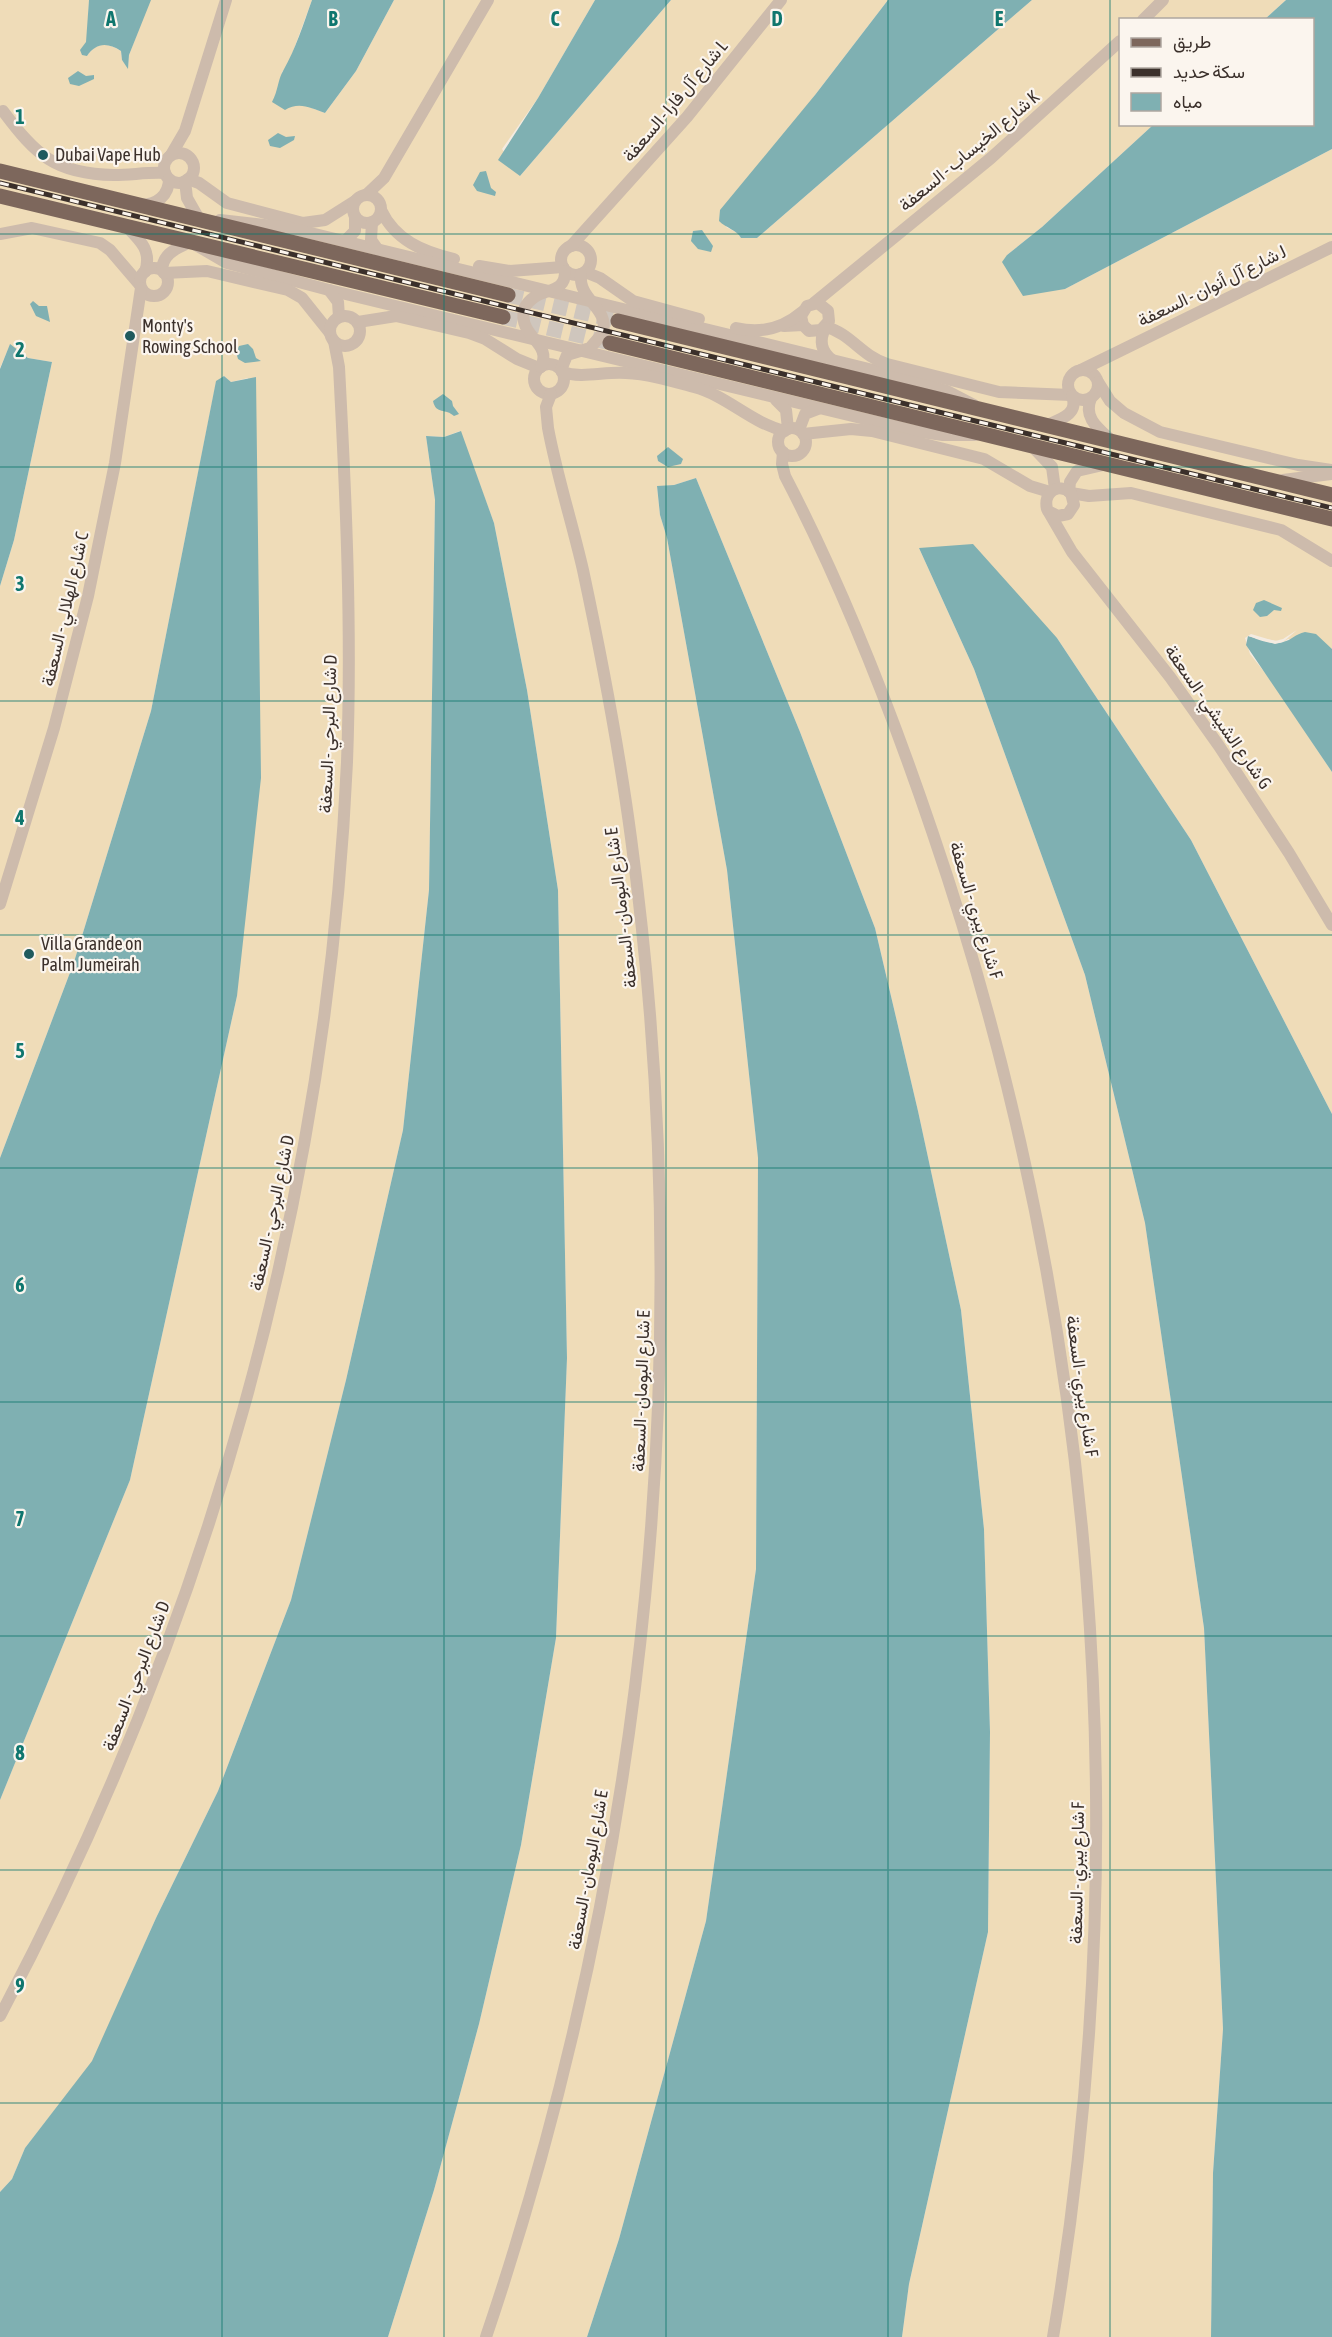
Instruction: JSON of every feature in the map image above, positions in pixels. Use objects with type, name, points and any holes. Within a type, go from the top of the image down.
[{"type":"main road","points":[[4,169],[139,205],[508,295]]},
{"type":"main road","points":[[1,196],[503,317]]},
{"type":"main road","points":[[618,321],[1332,495]]},
{"type":"main road","points":[[610,343],[1331,520]]},
{"type":"street","points":[[139,205],[160,200],[168,190],[168,167],[185,131],[226,0]]},
{"type":"street","points":[[345,241],[355,231],[358,207],[384,178],[488,0]]},
{"type":"street","name":"شارع آل فارا - السعفة L","points":[[565,260],[593,222],[687,117],[781,0]]},
{"type":"street","points":[[1145,18],[1163,0]]},
{"type":"street","name":"شارع الخيساب - السعفة K","points":[[814,303],[999,151],[1119,42]]},
{"type":"street","points":[[1,108],[5,119],[1,127],[22,135]]},
{"type":"street","points":[[1,108],[41,156],[60,165],[107,174],[143,173],[168,167],[180,153],[189,171],[208,189],[232,205],[303,223],[318,223],[358,207],[374,197],[377,214],[394,230],[413,245],[440,256],[500,270],[537,268],[565,260],[579,246],[586,264],[604,281],[640,304],[752,332],[782,326],[804,327],[817,332],[825,328],[845,336]]},
{"type":"street","points":[[185,131],[189,171],[187,198],[202,220],[273,225],[345,241],[948,390],[980,409]]},
{"type":"street","points":[[168,167],[177,182],[189,171]]},
{"type":"street","points":[[378,250],[371,240],[384,178]]},
{"type":"street","points":[[358,207],[363,222],[377,214]]},
{"type":"street","name":"شارع آل فارا - السعفة L","points":[[586,264],[587,236],[593,222]]},
{"type":"street","name":"شارع الهلالي - السعفة C","points":[[0,904],[48,750],[88,596],[115,463],[140,316],[147,252],[141,241],[127,227]]},
{"type":"street","points":[[1,233],[25,228],[40,228],[100,243],[143,280],[150,295],[158,295]]},
{"type":"street","points":[[140,316],[146,303],[164,291],[163,261],[169,253],[191,243],[227,263],[818,409],[929,433],[984,435]]},
{"type":"street","name":"شارع آل أنوان - السعفة J","points":[[1081,370],[1332,247]]},
{"type":"street","points":[[565,260],[572,275],[586,264]]},
{"type":"street","points":[[534,339],[523,322],[524,309],[537,294],[550,291],[562,284],[565,260]]},
{"type":"street","points":[[562,386],[561,371],[567,356],[576,350],[596,344],[603,333],[604,319],[582,290],[586,264]]},
{"type":"street","points":[[143,280],[153,268],[165,276],[178,276],[191,271],[207,271],[288,290],[303,298],[332,337],[348,346],[356,342],[360,304],[369,299]]},
{"type":"street","points":[[832,360],[822,348],[821,338],[831,296],[838,283]]},
{"type":"street","points":[[329,290],[338,302],[332,337]]},
{"type":"street","points":[[782,326],[814,303],[822,305],[845,336],[870,357],[887,364],[999,392],[1072,395],[1083,400],[1092,397],[1114,405],[1132,419],[1160,432],[1332,472]]},
{"type":"street","points":[[312,310],[320,317],[337,318],[357,324],[384,316],[402,317],[477,335],[518,359],[537,375],[541,392],[552,394],[584,375]]},
{"type":"street","points":[[799,352],[806,344],[802,312]]},
{"type":"street","name":"شارع البرحي - السعفة D","points":[[0,2016],[56,1908],[99,1815],[177,1623],[240,1427],[291,1215],[321,1045],[344,817],[349,611],[339,367],[332,337]]},
{"type":"street","name":"شارع البومان - السعفة E","points":[[534,339],[543,349],[544,358],[537,375],[540,412],[550,436]]},
{"type":"street","name":"شارع البرحي - السعفة D","points":[[339,367],[348,346]]},
{"type":"street","points":[[1108,357],[1097,380],[1097,390],[1088,408],[1090,418],[1112,441]]},
{"type":"street","points":[[537,375],[554,365],[561,371],[584,375],[615,372],[638,374],[693,387],[725,399],[792,440],[831,432],[865,429],[974,456],[1002,468],[1030,486],[1052,490],[1062,488],[1070,492],[1100,495],[1131,493],[1281,530],[1332,561]]},
{"type":"street","points":[[1044,393],[1058,388],[1081,370],[1090,372],[1114,405]]},
{"type":"street","points":[[1047,425],[1070,414],[1074,405],[1068,387],[1069,379]]},
{"type":"street","name":"شارع البومان - السعفة E","points":[[486,2337],[522,2223],[559,2093],[588,1973],[614,1840],[644,1617],[654,1505],[660,1370],[661,1235],[657,1100],[639,899],[605,677],[582,567],[550,436],[546,407],[552,394]]},
{"type":"street","name":"شارع يبري - السعفة F","points":[[767,396],[784,406],[788,414],[792,440],[783,470],[834,580],[879,688],[925,809],[968,943],[1019,1136],[1045,1265],[1067,1397],[1083,1530],[1092,1652],[1097,1864],[1092,1998],[1082,2132],[1053,2337]]},
{"type":"street","points":[[792,440],[805,414],[818,409]]},
{"type":"street","points":[[1032,446],[1052,467],[1052,490],[1046,498],[1047,508],[1058,516],[1100,495]]},
{"type":"street","points":[[1063,537],[1074,502],[1070,492],[1071,477],[1077,471],[1106,464]]},
{"type":"street","points":[[1276,481],[1332,472]]},
{"type":"street","name":"شارع الشيشي - السعفة G","points":[[1030,486],[1047,508],[1063,537],[1219,746],[1332,925]]},
{"type":"sand","points":[[0,0],[89,0],[87,56],[98,46],[111,46],[121,51],[122,60],[128,68],[129,55],[150,0],[312,0],[288,65],[282,72],[279,89],[292,105],[304,105],[325,113],[356,71],[394,0],[595,0],[538,98],[502,149],[520,176],[671,0],[888,0],[815,95],[726,227],[738,233],[741,238],[757,238],[1032,0],[1286,0],[1266,18],[1119,18],[1119,126],[1152,126],[1042,227],[1007,255],[1065,289],[1332,149],[1332,649],[1328,646],[1288,639],[1283,642],[1248,636],[1245,638],[1250,654],[1270,679],[1332,772],[1332,1114],[1191,840],[1057,638],[919,548],[974,669],[1085,975],[1145,1223],[1204,1628],[1223,2029],[1213,2173],[1211,2337],[902,2337],[909,2284],[988,1932],[990,1732],[984,1529],[961,1310],[875,928],[800,732],[696,478],[674,485],[657,487],[660,515],[667,538],[727,870],[758,1158],[756,1569],[706,1921],[619,2239],[587,2337],[388,2337],[434,2190],[479,2024],[521,1845],[556,1638],[567,1358],[558,890],[527,690],[494,523],[460,431],[444,437],[426,436],[435,500],[429,890],[403,1130],[346,1380],[291,1600],[218,1791],[156,1918],[93,2061],[25,2148],[12,2179],[0,2192],[0,1800],[130,1480],[237,996],[248,378],[231,382],[224,376],[216,382],[151,711],[74,962],[0,1158],[0,586],[14,540],[52,362],[28,358],[10,345],[0,368]]},
{"type":"water","points":[[89,0],[151,0],[129,55],[128,69],[122,60],[121,51],[111,46],[98,46],[87,56],[82,55],[80,50],[86,42]]},
{"type":"water","points":[[312,0],[394,0],[356,71],[325,113],[300,106],[285,110],[272,102],[281,74],[296,45]]},
{"type":"water","points":[[595,0],[671,0],[520,176],[498,160],[538,98]]},
{"type":"water","points":[[888,0],[1032,0],[757,238],[741,238],[719,221],[720,210],[815,95]]},
{"type":"water","points":[[1286,0],[1332,0],[1332,149],[1065,289],[1023,296],[1002,262],[1007,255],[1042,227],[1152,126],[1314,126],[1314,18],[1266,18]]},
{"type":"water","points":[[78,71],[86,76],[94,75],[94,79],[79,86],[70,84],[68,78]]},
{"type":"water","points":[[278,133],[286,137],[295,136],[294,140],[280,148],[270,146],[268,140]]},
{"type":"water","points":[[486,171],[491,188],[496,192],[495,196],[477,191],[473,185],[480,172]]},
{"type":"water","points":[[702,230],[713,246],[711,252],[698,249],[691,241],[693,231]]},
{"type":"water","points":[[33,301],[39,306],[47,306],[50,322],[36,316],[30,304]]},
{"type":"water","points":[[10,344],[28,358],[52,362],[14,540],[0,586],[0,369]]},
{"type":"water","points":[[248,344],[253,349],[256,358],[261,361],[245,363],[238,359],[236,352],[239,346]]},
{"type":"water","points":[[224,376],[231,382],[256,377],[261,778],[237,996],[130,1480],[0,1800],[0,1158],[74,962],[151,711],[216,381]]},
{"type":"water","points":[[443,394],[452,401],[459,414],[454,416],[436,408],[433,401]]},
{"type":"water","points":[[461,431],[494,523],[527,690],[558,890],[567,1358],[556,1638],[521,1845],[479,2024],[434,2190],[388,2337],[0,2337],[0,2192],[12,2179],[25,2148],[92,2061],[156,1918],[218,1791],[291,1600],[346,1380],[403,1130],[429,890],[435,500],[426,436],[444,437]]},
{"type":"water","points":[[668,447],[683,459],[681,464],[668,467],[658,461],[657,456]]},
{"type":"water","points":[[696,478],[800,732],[875,928],[961,1310],[984,1529],[990,1732],[988,1932],[909,2284],[902,2337],[587,2337],[619,2239],[706,1921],[756,1569],[758,1158],[727,870],[667,538],[660,515],[657,486],[674,485]]},
{"type":"water","points":[[973,544],[1057,638],[1191,840],[1332,1114],[1332,2337],[1211,2337],[1213,2173],[1223,2029],[1204,1628],[1145,1223],[1085,975],[974,669],[919,548]]},
{"type":"water","points":[[1264,600],[1282,608],[1281,611],[1274,610],[1267,616],[1260,617],[1253,610],[1256,603]]},
{"type":"water","points":[[1305,632],[1316,634],[1332,649],[1332,772],[1246,645],[1248,636],[1265,642],[1278,643]]},
{"type":"pier","points":[[1297,630],[1283,642],[1275,644],[1248,636],[1251,634],[1275,641]]},
{"type":"tunnel","points":[[508,295],[618,321]]},
{"type":"tunnel","points":[[503,317],[610,343]]},
{"type":"railway","points":[[0,183],[1332,508]]},
{"type":"place","name":"Dubai Vape Hub","points":[[43,155]]},
{"type":"place","name":"Monty's Rowing School","points":[[130,336]]},
{"type":"place","name":"Villa Grande on Palm Jumeirah","points":[[29,954]]}]
